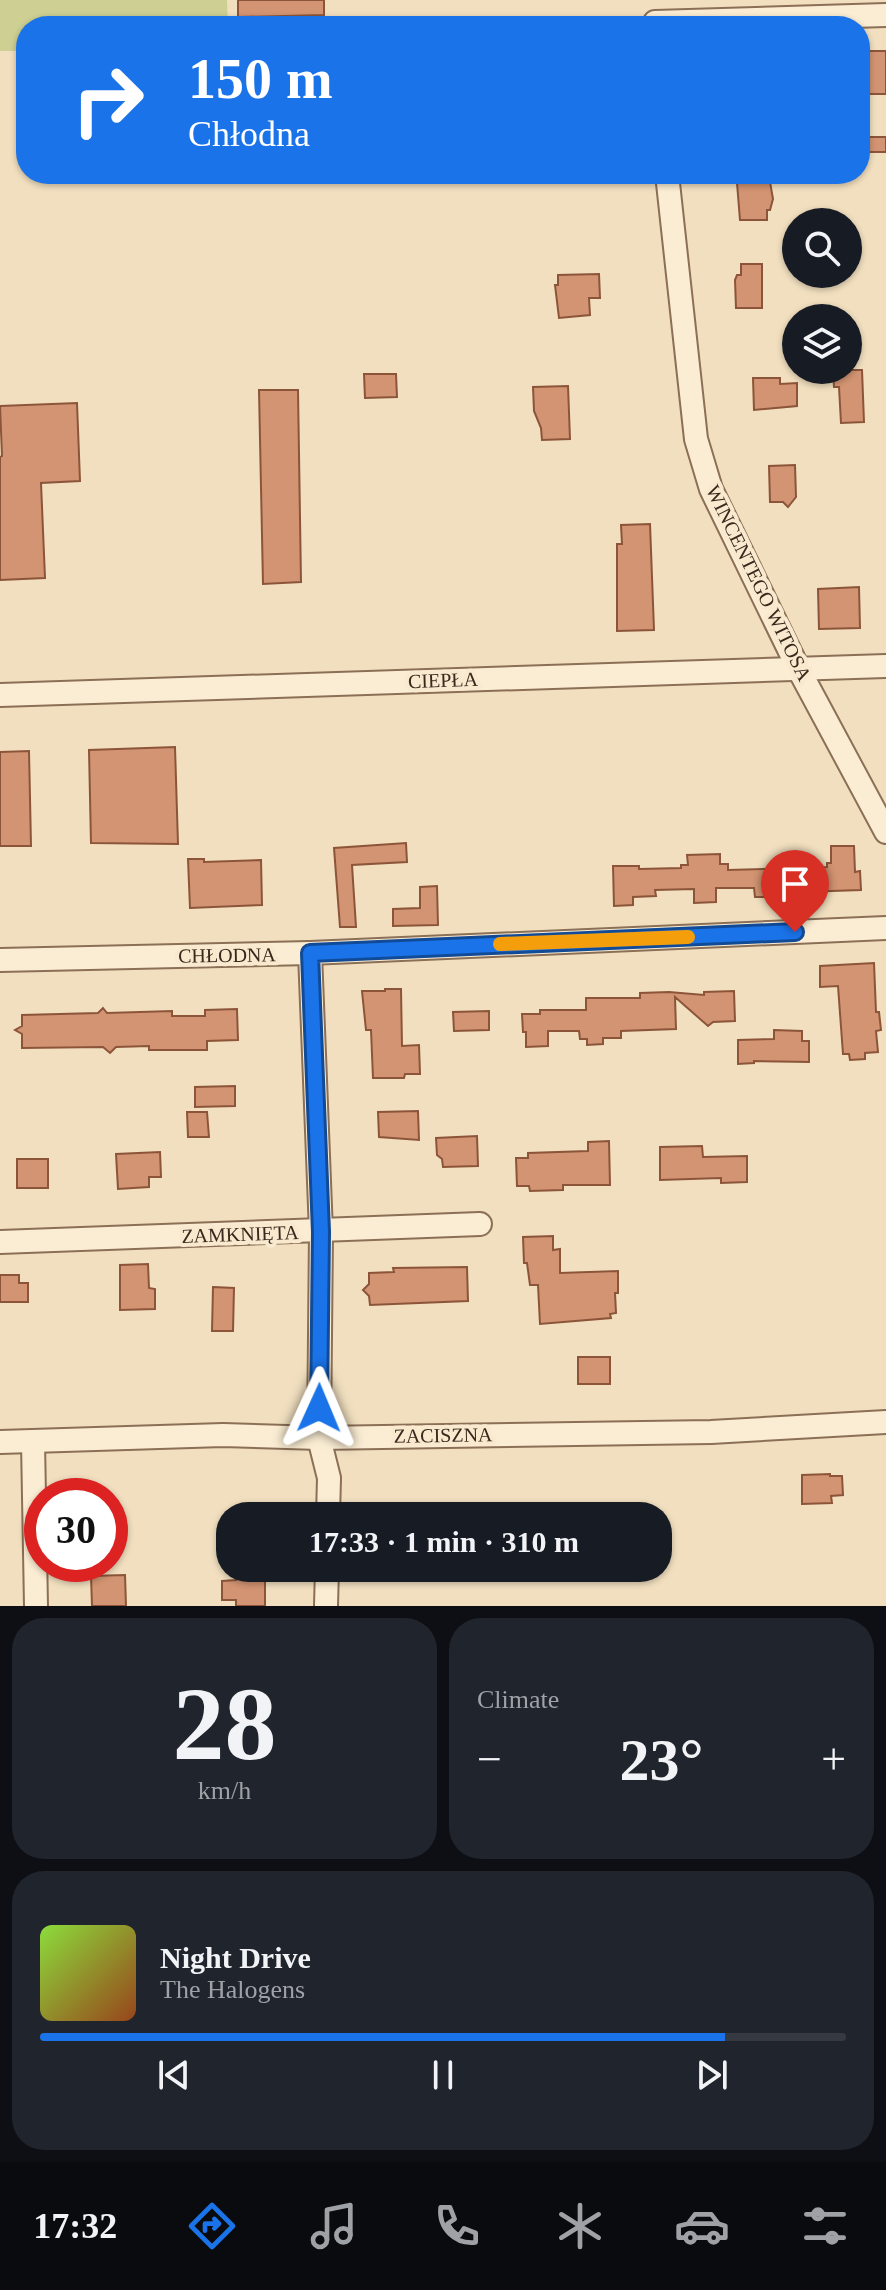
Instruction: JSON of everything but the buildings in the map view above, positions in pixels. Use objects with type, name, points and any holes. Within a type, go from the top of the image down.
[{"type":"street","points":[[655,16],[886,15]]},
{"type":"street","name":"WINCENTEGO WITOSA","points":[[668,184],[696,439],[711,489],[798,668],[886,832]]},
{"type":"street","name":"CIEPŁA","points":[[0,695],[886,666]]},
{"type":"street","name":"CHŁODNA","points":[[0,960],[310,953],[886,928]]},
{"type":"street","points":[[310,953],[321,1232],[319,1438],[329,1478],[328,1502]]},
{"type":"street","name":"ZAMKNIĘTA","points":[[0,1242],[480,1224]]},
{"type":"street","name":"ZACISZNA","points":[[0,1442],[223,1435],[319,1438],[711,1432],[886,1422]]},
{"type":"street","points":[[33,1442],[36,1606]]},
{"type":"street","points":[[326,1606],[327,1582]]},
{"type":"green space","points":[[0,0],[227,0],[228,16],[16,16],[16,51],[0,51]]},
{"type":"slow traffic","points":[[500,944],[688,937]]},
{"type":"route","points":[[319,1408],[321,1232],[310,953],[795,932]]}]
